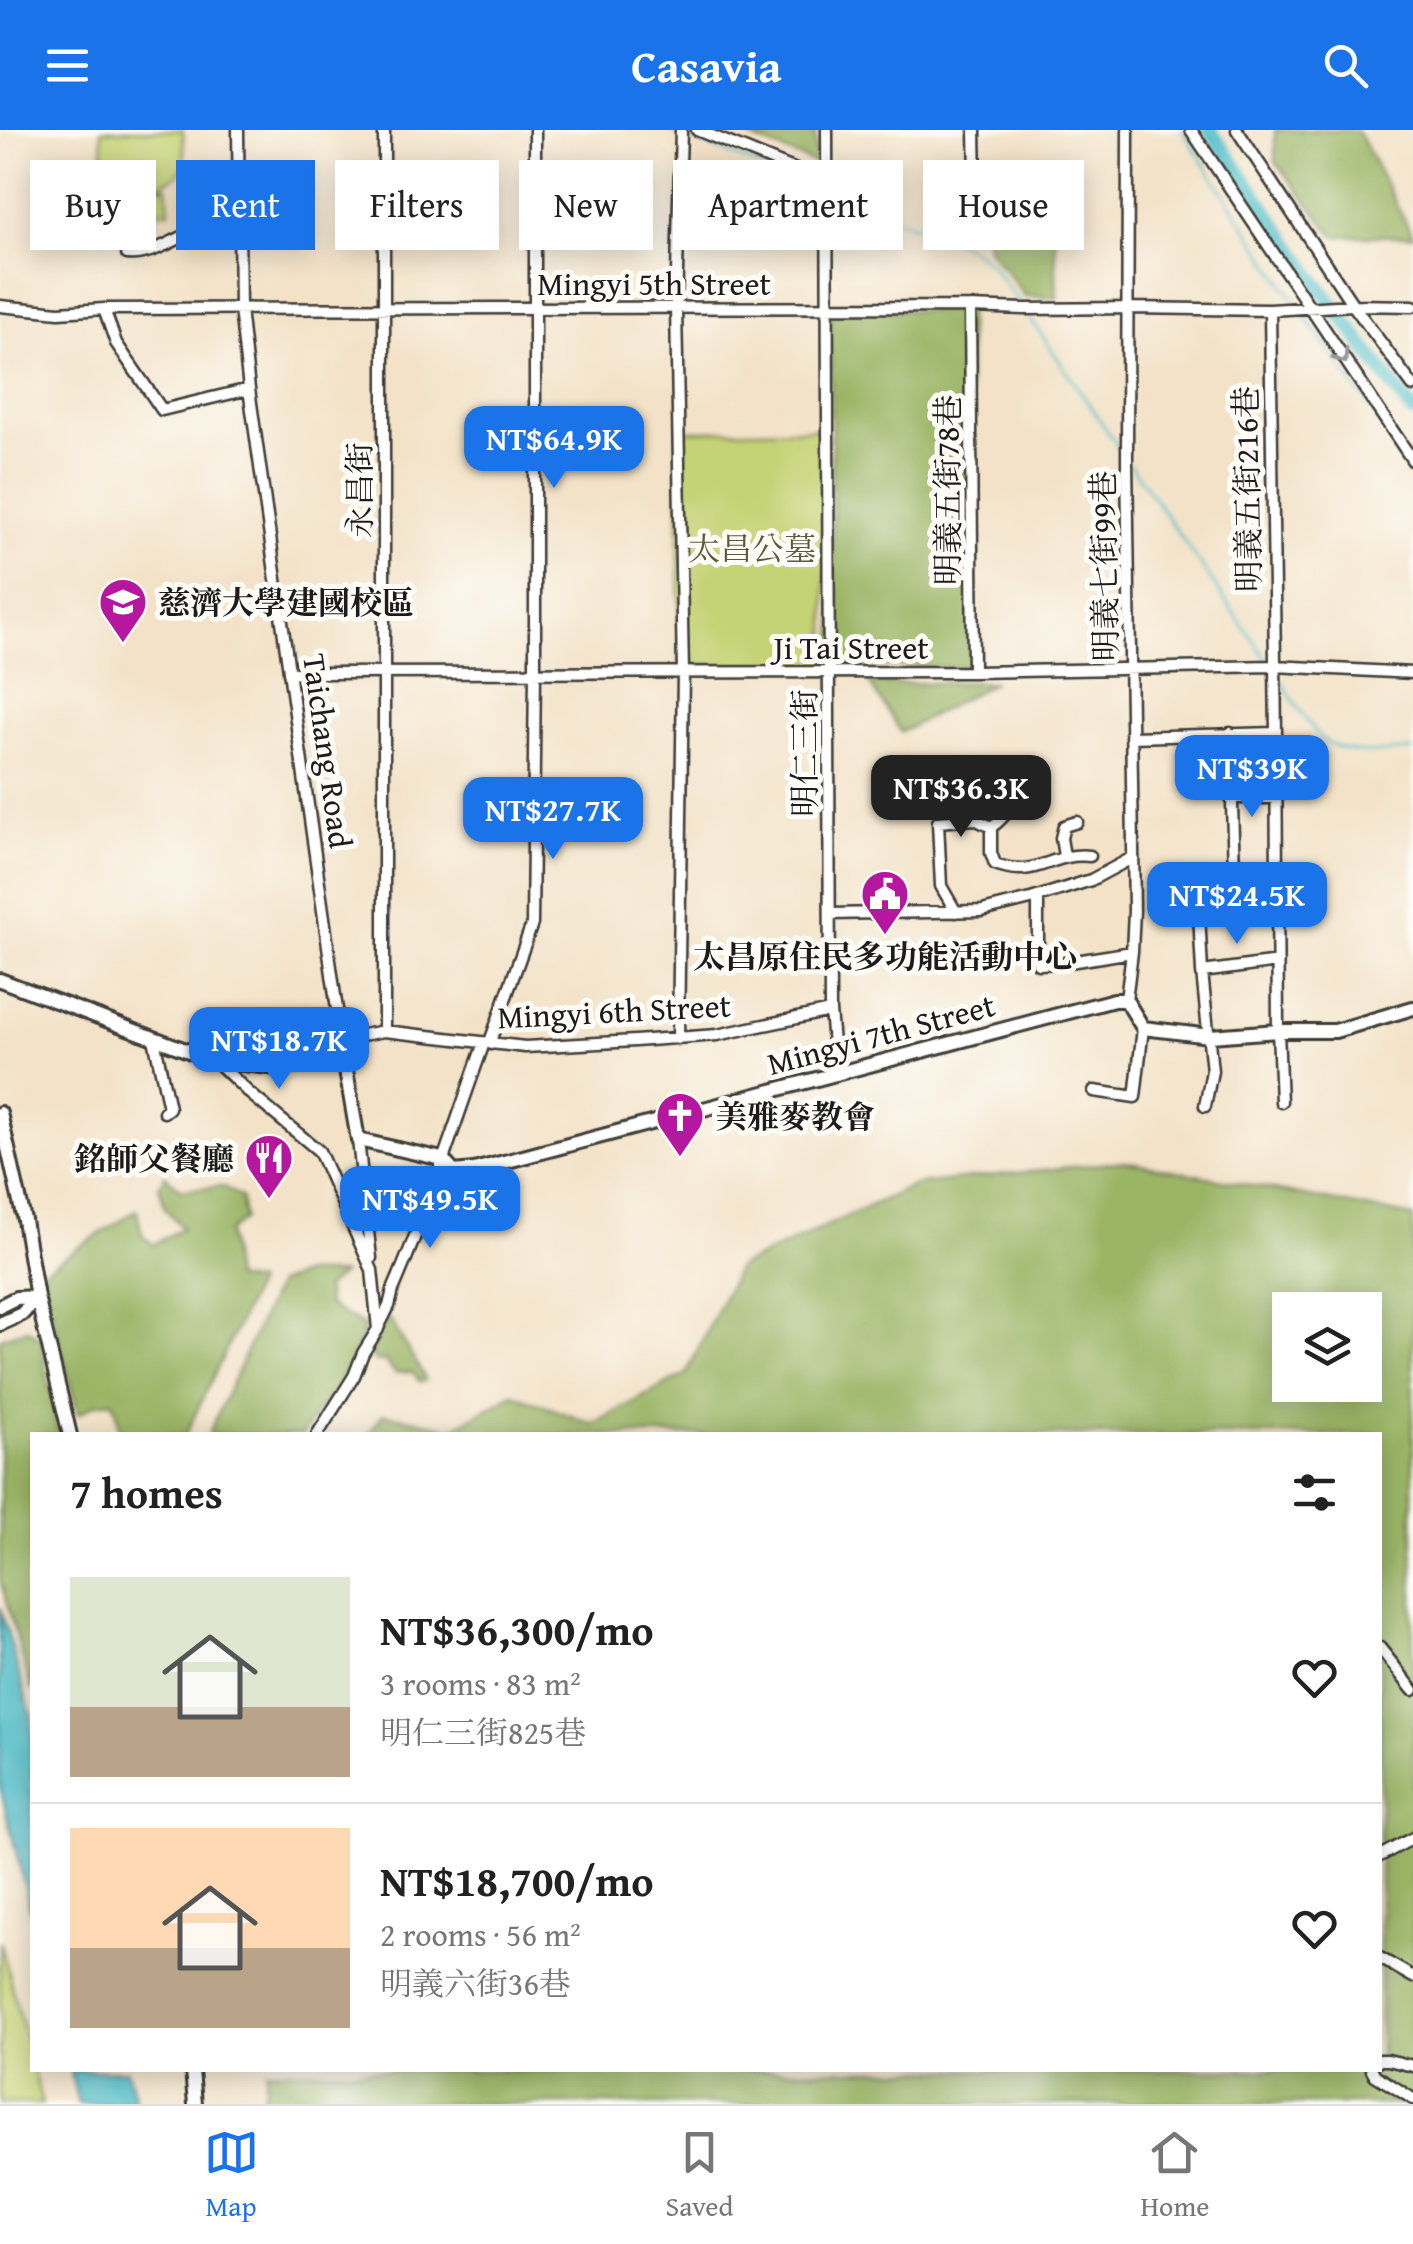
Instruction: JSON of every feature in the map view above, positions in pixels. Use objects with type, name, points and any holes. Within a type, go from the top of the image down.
[{"type":"street","name":"Taichang Road","points":[[238,130],[238,160]]},
{"type":"street","name":"永昌街","points":[[384,130],[384,1031]]},
{"type":"street","points":[[319,1432],[354,1376],[389,1306],[532,924],[535,130]]},
{"type":"street","points":[[678,1038],[683,672],[676,308],[681,130]]},
{"type":"street","points":[[697,130],[764,160]]},
{"type":"street","name":"明仁三街","points":[[827,130],[828,160]]},
{"type":"street","points":[[975,130],[976,160]]},
{"type":"street","name":"明義七街99巷","points":[[1126,1000],[1132,952],[1128,130]]},
{"type":"street","points":[[1191,130],[1413,461]]},
{"type":"street","points":[[1237,130],[1353,305],[1413,386]]},
{"type":"street","points":[[128,254],[140,255],[176,240]]},
{"type":"street","name":"Taichang Road","points":[[239,250],[240,309],[249,389],[358,1140]]},
{"type":"street","name":"明仁三街","points":[[828,250],[830,1012],[836,1075]]},
{"type":"street","name":"Mingyi 5th Street","points":[[0,306],[59,312],[104,308],[1270,310],[1413,306]]},
{"type":"street","name":"明義五街78巷","points":[[970,307],[973,672]]},
{"type":"street","points":[[104,308],[116,343],[162,410],[249,389]]},
{"type":"street","name":"明義五街216巷","points":[[1270,310],[1281,1102]]},
{"type":"street","name":"Ji Tai Street","points":[[289,674],[1131,671],[1274,666],[1413,673]]},
{"type":"street","points":[[1230,733],[1235,908]]},
{"type":"street","points":[[1131,737],[1276,733]]},
{"type":"street","points":[[1232,798],[1277,798]]},
{"type":"street","points":[[956,912],[941,886],[938,822],[974,819],[990,827],[998,824],[1007,811],[1017,808]]},
{"type":"street","points":[[1064,856],[1064,826],[1077,822]]},
{"type":"street","points":[[990,827],[995,864],[1022,871],[1071,854],[1090,856]]},
{"type":"street","points":[[830,914],[982,911],[1091,880],[1132,858]]},
{"type":"street","points":[[1038,897],[1038,964],[1132,952]]},
{"type":"street","points":[[1205,1106],[1212,1071],[1199,912],[1278,901]]},
{"type":"street","points":[[1202,972],[1278,962]]},
{"type":"street","points":[[0,980],[216,1060],[278,1068],[344,1059]]},
{"type":"street","name":"Mingyi 7th Street","points":[[358,1140],[442,1159],[454,1172],[474,1170],[1114,1000],[1126,1000]]},
{"type":"street","points":[[1094,1091],[1135,1097],[1143,1028],[1126,1000]]},
{"type":"street","points":[[1143,1028],[1210,1036],[1278,1030],[1335,1031],[1413,1008]]},
{"type":"street","name":"Mingyi 6th Street","points":[[342,1039],[384,1031],[525,1047],[717,1035],[830,1012]]},
{"type":"street","points":[[154,1039],[169,1108],[164,1112]]},
{"type":"street","points":[[216,1060],[318,1151],[372,1270]]},
{"type":"street","points":[[0,1113],[69,1432]]},
{"type":"street","points":[[358,1140],[378,1328]]},
{"type":"street","points":[[0,1306],[16,1298],[38,1297]]},
{"type":"street","points":[[0,1324],[22,1314],[38,1297]]},
{"type":"street","points":[[1382,1651],[1413,1690]]},
{"type":"street","points":[[1382,1855],[1413,1838]]},
{"type":"street","points":[[1382,1959],[1413,1977]]},
{"type":"street","points":[[1382,2060],[1413,2066]]},
{"type":"street","points":[[192,2072],[195,2104]]},
{"type":"street","points":[[1373,2072],[1413,2098]]},
{"type":"green space","points":[[101,130],[183,130],[185,160],[176,160],[176,177],[156,186],[156,160],[104,160]]},
{"type":"green space","points":[[750,130],[815,130],[816,160],[806,160],[749,137]]},
{"type":"green space","points":[[1275,130],[1357,130],[1413,236],[1334,236],[1275,161]]},
{"type":"green space","points":[[167,186],[169,211],[156,212],[156,187]]},
{"type":"green space","points":[[989,250],[1055,250],[1057,298],[1025,296]]},
{"type":"green space","points":[[968,310],[970,668],[834,665],[830,311]]},
{"type":"green space","name":"太昌公墓","points":[[823,429],[827,668],[680,665],[678,431]]},
{"type":"green space","points":[[994,682],[901,732],[870,684]]},
{"type":"green space","points":[[1125,1161],[1413,1217],[1413,2104],[263,2104],[266,2072],[1382,2072],[1382,1432],[370,1432],[383,1414],[448,1428],[457,1426],[513,1394],[592,1424],[686,1374],[738,1267],[917,1184]]},
{"type":"green space","points":[[165,1175],[181,1190],[222,1186],[241,1197],[244,1219],[228,1232],[234,1279],[256,1283],[187,1432],[120,1432],[112,1401],[78,1414],[43,1277],[45,1269],[137,1210],[142,1235],[153,1245],[182,1228],[165,1208],[159,1186]]},
{"type":"green space","points":[[304,1274],[342,1274],[325,1288],[328,1305],[366,1327],[346,1370],[304,1432],[209,1432],[277,1284]]},
{"type":"green space","points":[[388,1317],[425,1381],[419,1381],[413,1372],[395,1373],[385,1361],[376,1362],[370,1354]]},
{"type":"green space","points":[[28,1329],[41,1340],[57,1432],[30,1432],[30,1684],[0,1580],[0,1338]]},
{"type":"green space","points":[[0,1940],[30,2057],[30,2072],[34,2072],[42,2104],[0,2104]]},
{"type":"water","points":[[0,1606],[30,1711],[30,1908],[0,1787]]},
{"type":"water","points":[[70,2072],[128,2072],[136,2104],[78,2104]]},
{"type":"waterway","points":[[668,130],[679,134]]},
{"type":"waterway","points":[[1182,130],[1297,304]]},
{"type":"waterway","points":[[1210,130],[1413,412]]},
{"type":"waterway","points":[[686,137],[744,160]]},
{"type":"waterway","points":[[903,221],[963,244],[988,261],[1021,305]]},
{"type":"waterway","points":[[1301,311],[1384,426]]},
{"type":"waterway","points":[[1026,312],[1123,454]]},
{"type":"waterway","points":[[1130,464],[1269,663]]},
{"type":"waterway","points":[[1279,678],[1309,724],[1330,744],[1365,752],[1413,750]]},
{"type":"place","name":"慈濟大學建國校區","points":[[123,644]]},
{"type":"place","name":"太昌原住民多功能活動中心","points":[[885,936]]},
{"type":"place","name":"美雅麥教會","points":[[680,1158]]},
{"type":"place","name":"銘師父餐廳","points":[[269,1200]]}]
